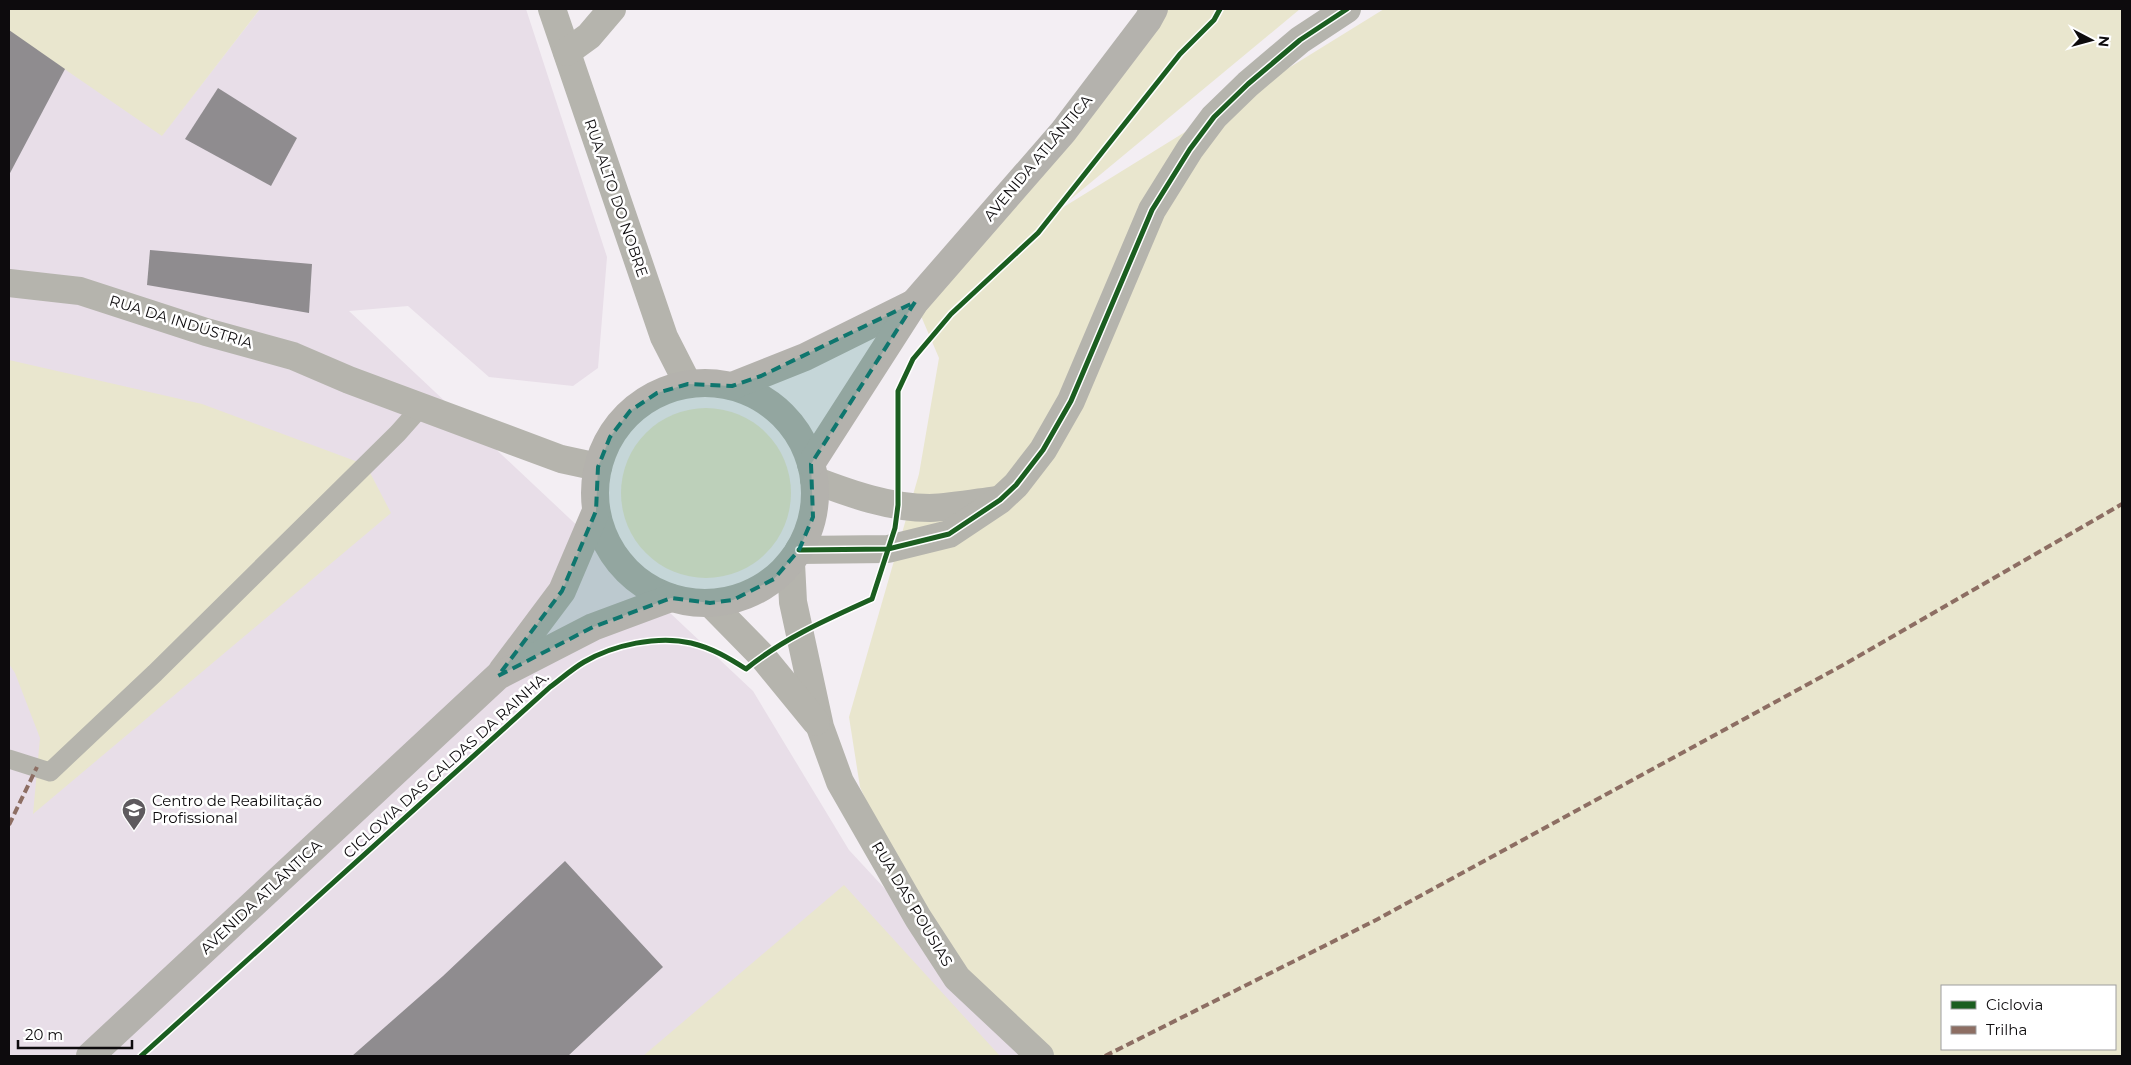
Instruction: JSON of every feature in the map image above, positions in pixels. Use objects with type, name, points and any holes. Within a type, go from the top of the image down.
[{"type":"main road","name":"AVENIDA ATLÂNTICA","points":[[812,472],[915,302],[1063,132],[1148,20],[1154,9]]},
{"type":"main road","name":"AVENIDA ATLÂNTICA","points":[[732,386],[804,357],[915,302]]},
{"type":"main road","name":"AVENIDA ATLÂNTICA","points":[[710,382],[732,386],[759,396],[782,414],[800,437],[812,472],[812,517],[795,557],[774,579],[754,592],[733,600],[710,603],[690,602],[671,598],[644,585],[621,565],[606,540],[596,511],[595,489],[598,467],[610,437],[630,412],[657,393],[688,384],[710,382]]},
{"type":"main road","name":"AVENIDA ATLÂNTICA","points":[[90,1056],[498,676],[562,590],[596,511]]},
{"type":"main road","name":"AVENIDA ATLÂNTICA","points":[[498,676],[593,627],[671,598]]},
{"type":"street","name":"RUA ALTO DO NOBRE","points":[[552,9],[664,337],[688,384]]},
{"type":"street","points":[[567,52],[589,36],[612,9]]},
{"type":"street","points":[[820,727],[793,602],[795,557],[888,549],[949,534],[1000,500],[1016,485],[1043,450],[1070,401],[1152,210],[1190,149],[1214,117],[1248,84],[1300,40],[1347,9]]},
{"type":"street","name":"RUA DA INDÚSTRIA","points":[[9,283],[80,290],[206,332],[293,356],[349,380],[561,459],[598,467]]},
{"type":"street","points":[[812,472],[846,492],[898,505],[931,508],[1000,500]]},
{"type":"street","points":[[710,603],[762,656],[820,727]]},
{"type":"street","name":"RUA DAS POUSIAS","points":[[820,727],[840,782],[918,918],[957,978],[1040,1056]]},
{"type":"lane","points":[[9,759],[50,772],[176,652],[398,433],[421,407]]},
{"type":"highlighted area","points":[[915,302],[811,464],[813,517],[799,550],[774,579],[733,600],[710,603],[671,598],[593,627],[498,676],[562,591],[596,511],[598,467],[610,437],[630,411],[657,393],[688,384],[732,386],[761,376]]},
{"type":"shaded area","points":[[9,9],[260,9],[162,136],[9,31]]},
{"type":"shaded area","points":[[260,9],[526,9],[607,257],[598,368],[573,386],[489,377],[408,306],[349,311],[753,691],[849,850],[1040,1056],[9,1056],[9,21],[162,135]]},
{"type":"shaded area","points":[[1154,9],[1300,9],[1054,213],[1384,9],[2122,9],[2122,1056],[1040,1056],[918,918],[860,787],[849,717],[919,474],[939,358],[915,302]]},
{"type":"shaded area","points":[[9,360],[202,404],[366,465],[391,513],[33,814],[40,738],[15,673],[9,664]]},
{"type":"shaded area","points":[[714,408],[739,414],[760,427],[772,439],[788,468],[791,493],[790,510],[785,526],[772,547],[760,559],[731,575],[698,578],[673,572],[652,559],[640,547],[624,518],[621,485],[627,460],[640,439],[652,427],[681,411]]},
{"type":"shaded area","points":[[844,885],[1000,1056],[643,1056]]},
{"type":"building","points":[[9,30],[65,69],[9,175]]},
{"type":"building","points":[[218,88],[297,138],[271,186],[185,139]]},
{"type":"building","points":[[150,250],[312,264],[309,313],[147,285]]},
{"type":"building","points":[[565,861],[663,967],[568,1056],[352,1056],[443,976]]},
{"type":"marked path","points":[[1105,1056],[1378,919],[1843,665],[2122,504]]},
{"type":"marked path","points":[[9,825],[37,767]]},
{"type":"cycle path","name":"CICLOVIA DAS CALDAS DA RAINHA.","points":[[141,1056],[550,687],[580,665],[596,656],[622,646],[664,640],[691,643],[706,648],[727,657],[746,669],[791,639],[872,599],[895,528],[898,505],[898,391],[913,359],[951,314],[1038,233],[1180,54],[1214,20],[1220,9]]},
{"type":"cycle path","points":[[799,550],[888,549],[949,534],[1000,500],[1016,485],[1043,450],[1071,401],[1152,210],[1190,149],[1214,117],[1248,84],[1300,40],[1347,9]]},
{"type":"place","name":"Centro de Reabilitação Profissional","points":[[134,831]]}]
